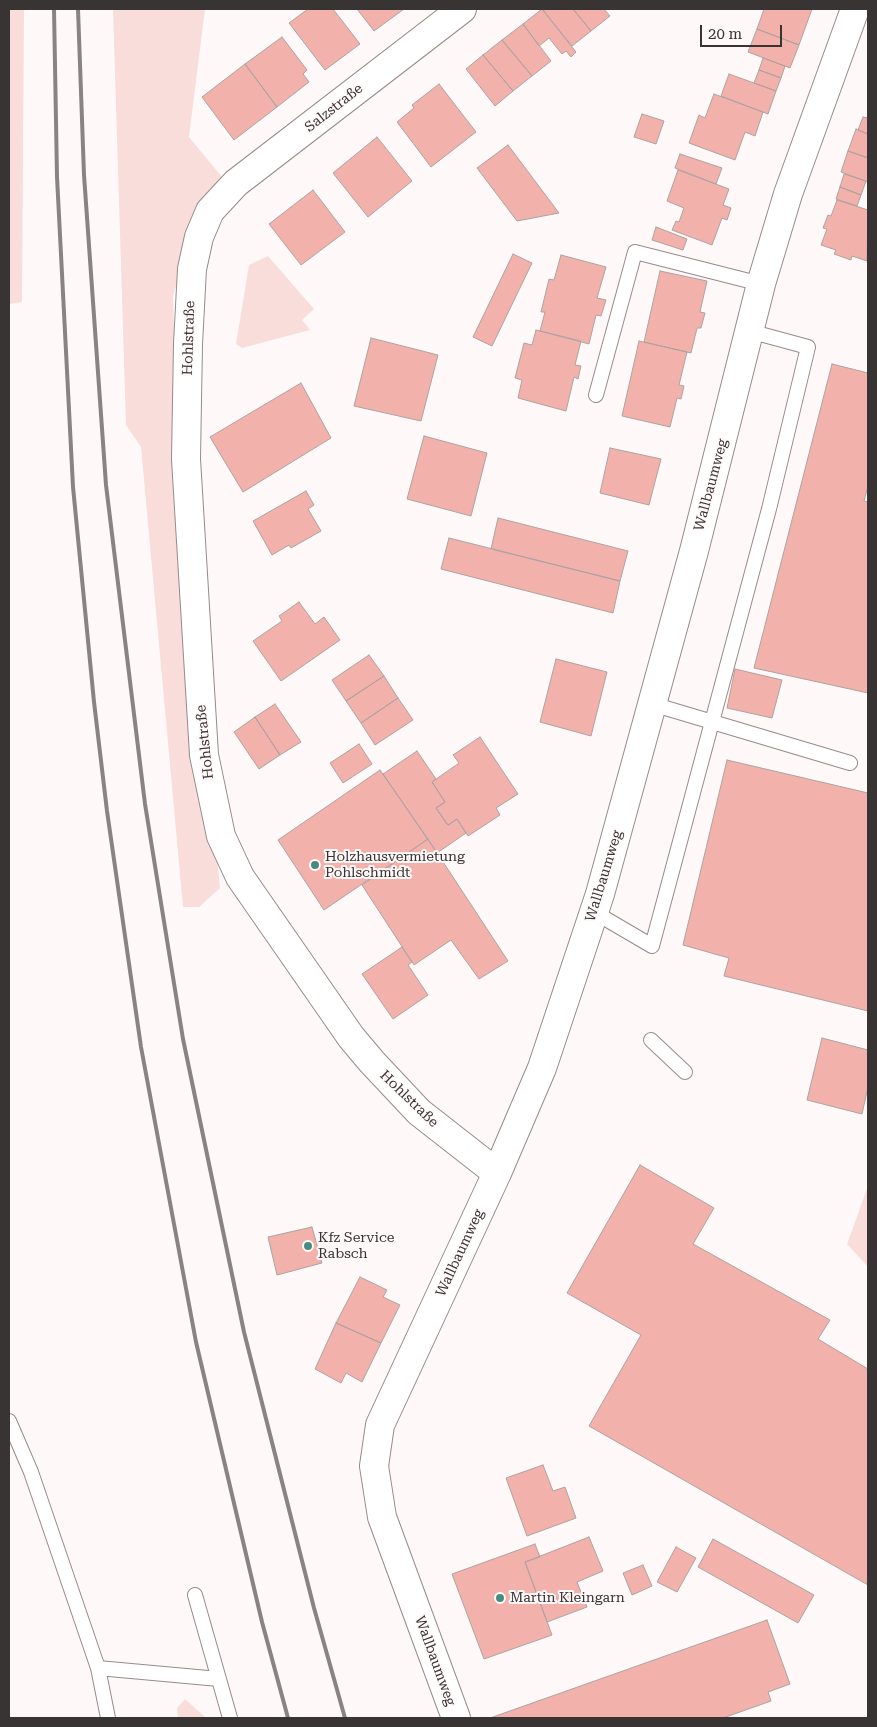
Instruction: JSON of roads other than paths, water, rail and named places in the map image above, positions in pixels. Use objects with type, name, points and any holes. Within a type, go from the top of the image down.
[{"type":"street","name":"Salzstraße","points":[[210,211],[236,183],[462,9]]},
{"type":"street","name":"Wallbaumweg","points":[[456,1718],[382,1517],[374,1466],[380,1425],[497,1173],[542,1068],[594,912],[721,448],[749,331],[788,194],[859,11]]},
{"type":"street","name":"Hohlstraße","points":[[210,211],[199,237],[192,269],[188,344],[186,459],[204,755],[221,836],[240,877],[367,1056],[418,1112],[497,1173]]},
{"type":"lane","points":[[596,395],[635,252],[762,284]]},
{"type":"lane","points":[[594,912],[652,946],[769,509],[808,347],[749,331]]},
{"type":"lane","points":[[652,704],[850,763]]},
{"type":"lane","points":[[651,1040],[685,1072]]},
{"type":"lane","points":[[9,1421],[30,1472],[98,1668],[108,1718]]},
{"type":"lane","points":[[195,1595],[230,1718]]},
{"type":"lane","points":[[98,1668],[219,1679]]},
{"type":"railway","points":[[54,9],[57,177],[73,487],[94,702],[107,811],[141,1047],[196,1342],[262,1622],[288,1718]]},
{"type":"railway","points":[[78,9],[84,175],[106,485],[145,804],[183,1039],[244,1332],[314,1608],[345,1718]]},
{"type":"place","name":"Holzhausvermietung Pohlschmidt","points":[[315,865]]},
{"type":"place","name":"Kfz Service Rabsch","points":[[308,1246]]},
{"type":"place","name":"Martin Kleingarn","points":[[500,1598]]}]
